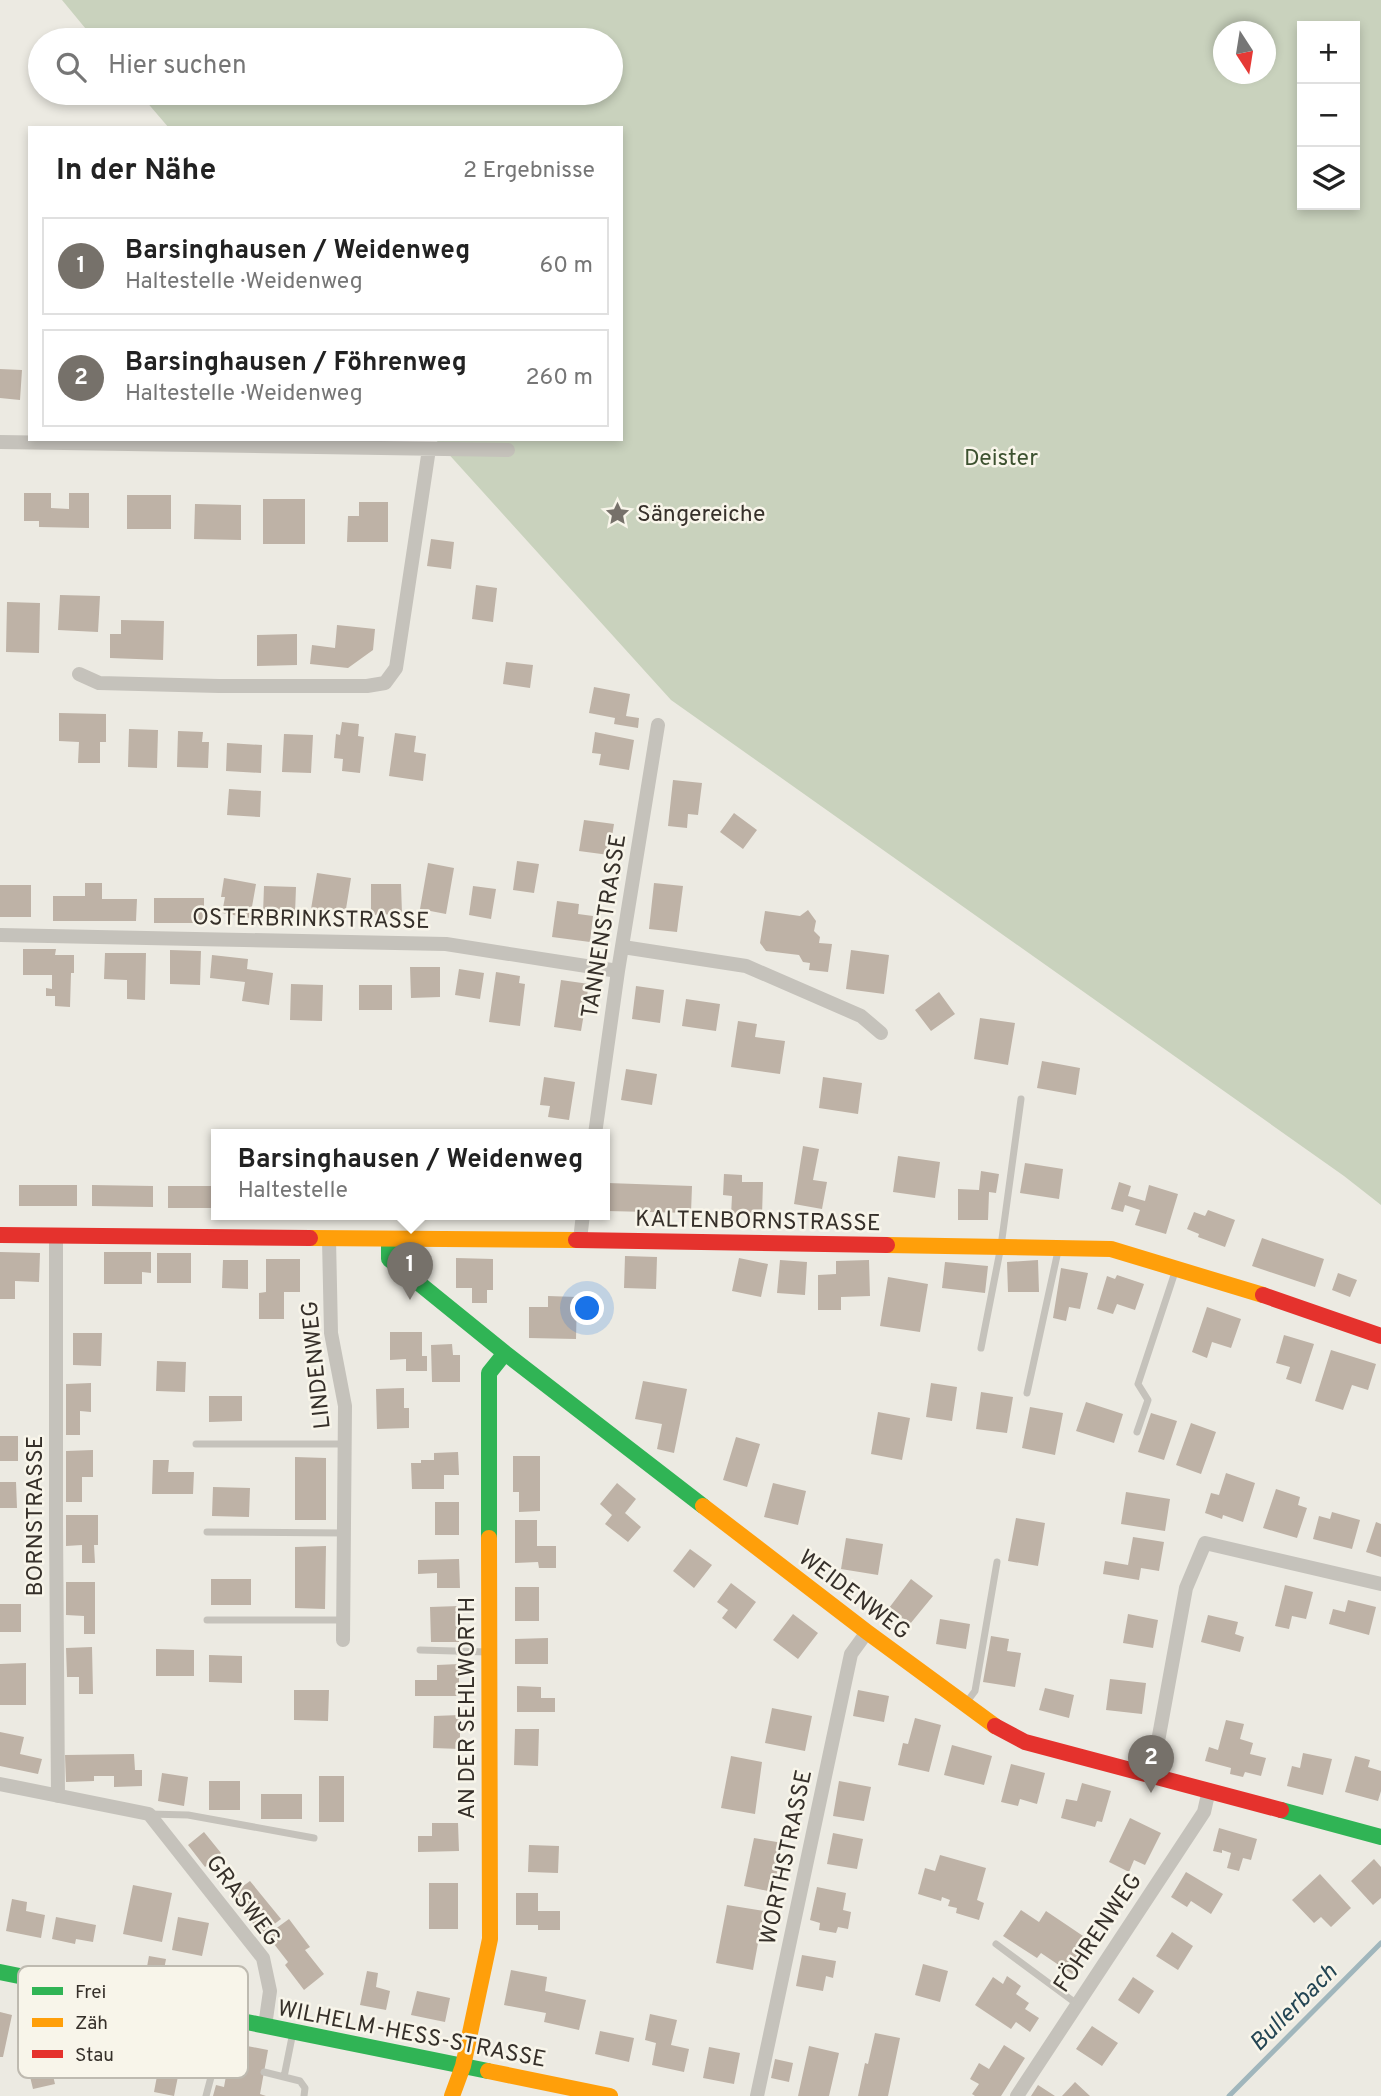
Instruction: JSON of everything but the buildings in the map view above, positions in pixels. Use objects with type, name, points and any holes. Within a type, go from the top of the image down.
[{"type":"street","points":[[0,442],[508,450]]},
{"type":"street","points":[[79,674],[99,682],[112,683],[367,686],[385,683],[396,668],[429,449]]},
{"type":"street","name":"TANNENSTRASSE","points":[[596,1129],[658,725]]},
{"type":"street","name":"OSTERBRINKSTRASSE","points":[[0,935],[446,944],[618,971]]},
{"type":"street","points":[[623,947],[746,966],[861,1016],[881,1033]]},
{"type":"street","points":[[580,1240],[582,1220]]},
{"type":"street","name":"KALTENBORNSTRASSE","points":[[0,1235],[580,1240],[1111,1249],[1273,1298],[1378,1334]]},
{"type":"street","name":"BORNSTRASSE","points":[[56,1236],[58,1796]]},
{"type":"street","name":"WEIDENWEG","points":[[389,1238],[389,1259],[505,1353],[867,1632],[1004,1732],[1025,1742],[1381,1837]]},
{"type":"street","name":"LINDENWEG","points":[[329,1239],[331,1333],[345,1406],[343,1640]]},
{"type":"street","name":"AN DER SEHLWORTH","points":[[452,2096],[463,2066],[490,1939],[489,1373],[505,1353]]},
{"type":"street","points":[[1152,1774],[1186,1588],[1205,1543],[1381,1584]]},
{"type":"street","name":"WORTHSTRASSE","points":[[757,2096],[851,1654],[867,1632]]},
{"type":"street","name":"GRASWEG","points":[[0,1784],[149,1814],[263,1958],[270,1991],[265,2026]]},
{"type":"street","name":"FÖHRENWEG","points":[[1017,2096],[1204,1812],[1209,1790]]},
{"type":"street","name":"WILHELM-HESS-STRASSE","points":[[0,1972],[18,1976]]},
{"type":"street","name":"WILHELM-HESS-STRASSE","points":[[248,2023],[610,2096]]},
{"type":"lane","points":[[981,1348],[1002,1246],[1021,1099]]},
{"type":"lane","points":[[1027,1394],[1059,1247]]},
{"type":"lane","points":[[1137,1432],[1148,1400],[1138,1384],[1176,1268]]},
{"type":"lane","name":"LINDENWEG","points":[[196,1444],[346,1444]]},
{"type":"lane","points":[[207,1532],[344,1533]]},
{"type":"lane","points":[[966,1703],[975,1691],[997,1562]]},
{"type":"lane","points":[[207,1619],[343,1620]]},
{"type":"lane","points":[[420,1650],[489,1652]]},
{"type":"lane","name":"GRASWEG","points":[[149,1814],[188,1815],[314,1838]]},
{"type":"lane","points":[[996,1944],[1077,2004]]},
{"type":"lane","points":[[284,2077],[293,2032]]},
{"type":"lane","points":[[264,2072],[300,2081],[305,2088],[304,2096]]},
{"type":"lane","points":[[206,2096],[211,2078]]},
{"type":"green space","name":"Deister","points":[[62,0],[1381,0],[1381,1205],[1344,1176],[671,700],[437,441],[623,441],[623,126],[167,126],[149,105],[623,105],[623,28],[85,28]]},
{"type":"waterway","name":"Bullerbach","points":[[1229,2096],[1381,1943]]},
{"type":"traffic: fast","points":[[389,1239],[389,1259],[505,1353],[703,1506]]},
{"type":"traffic: fast","points":[[489,1538],[489,1373],[505,1353]]},
{"type":"traffic: fast","points":[[1281,1810],[1381,1837]]},
{"type":"traffic: fast","points":[[0,1972],[18,1976]]},
{"type":"traffic: fast","points":[[248,2022],[488,2071]]},
{"type":"traffic: slow","points":[[310,1238],[576,1240]]},
{"type":"traffic: slow","points":[[887,1245],[1111,1249],[1263,1295]]},
{"type":"traffic: slow","points":[[703,1506],[995,1726]]},
{"type":"traffic: slow","points":[[452,2096],[463,2066],[490,1939],[489,1538]]},
{"type":"traffic: slow","points":[[488,2071],[610,2096]]},
{"type":"traffic: jam","points":[[0,1235],[310,1238]]},
{"type":"traffic: jam","points":[[576,1240],[887,1245]]},
{"type":"traffic: jam","points":[[1263,1295],[1381,1336]]},
{"type":"traffic: jam","points":[[995,1726],[1025,1742],[1281,1810]]},
{"type":"place","name":"Sängereiche","points":[[617,513]]},
{"type":"place","name":"Barsinghausen / Weidenweg","points":[[410,1300]]},
{"type":"place","name":"Barsinghausen / Föhrenweg","points":[[1151,1793]]}]
